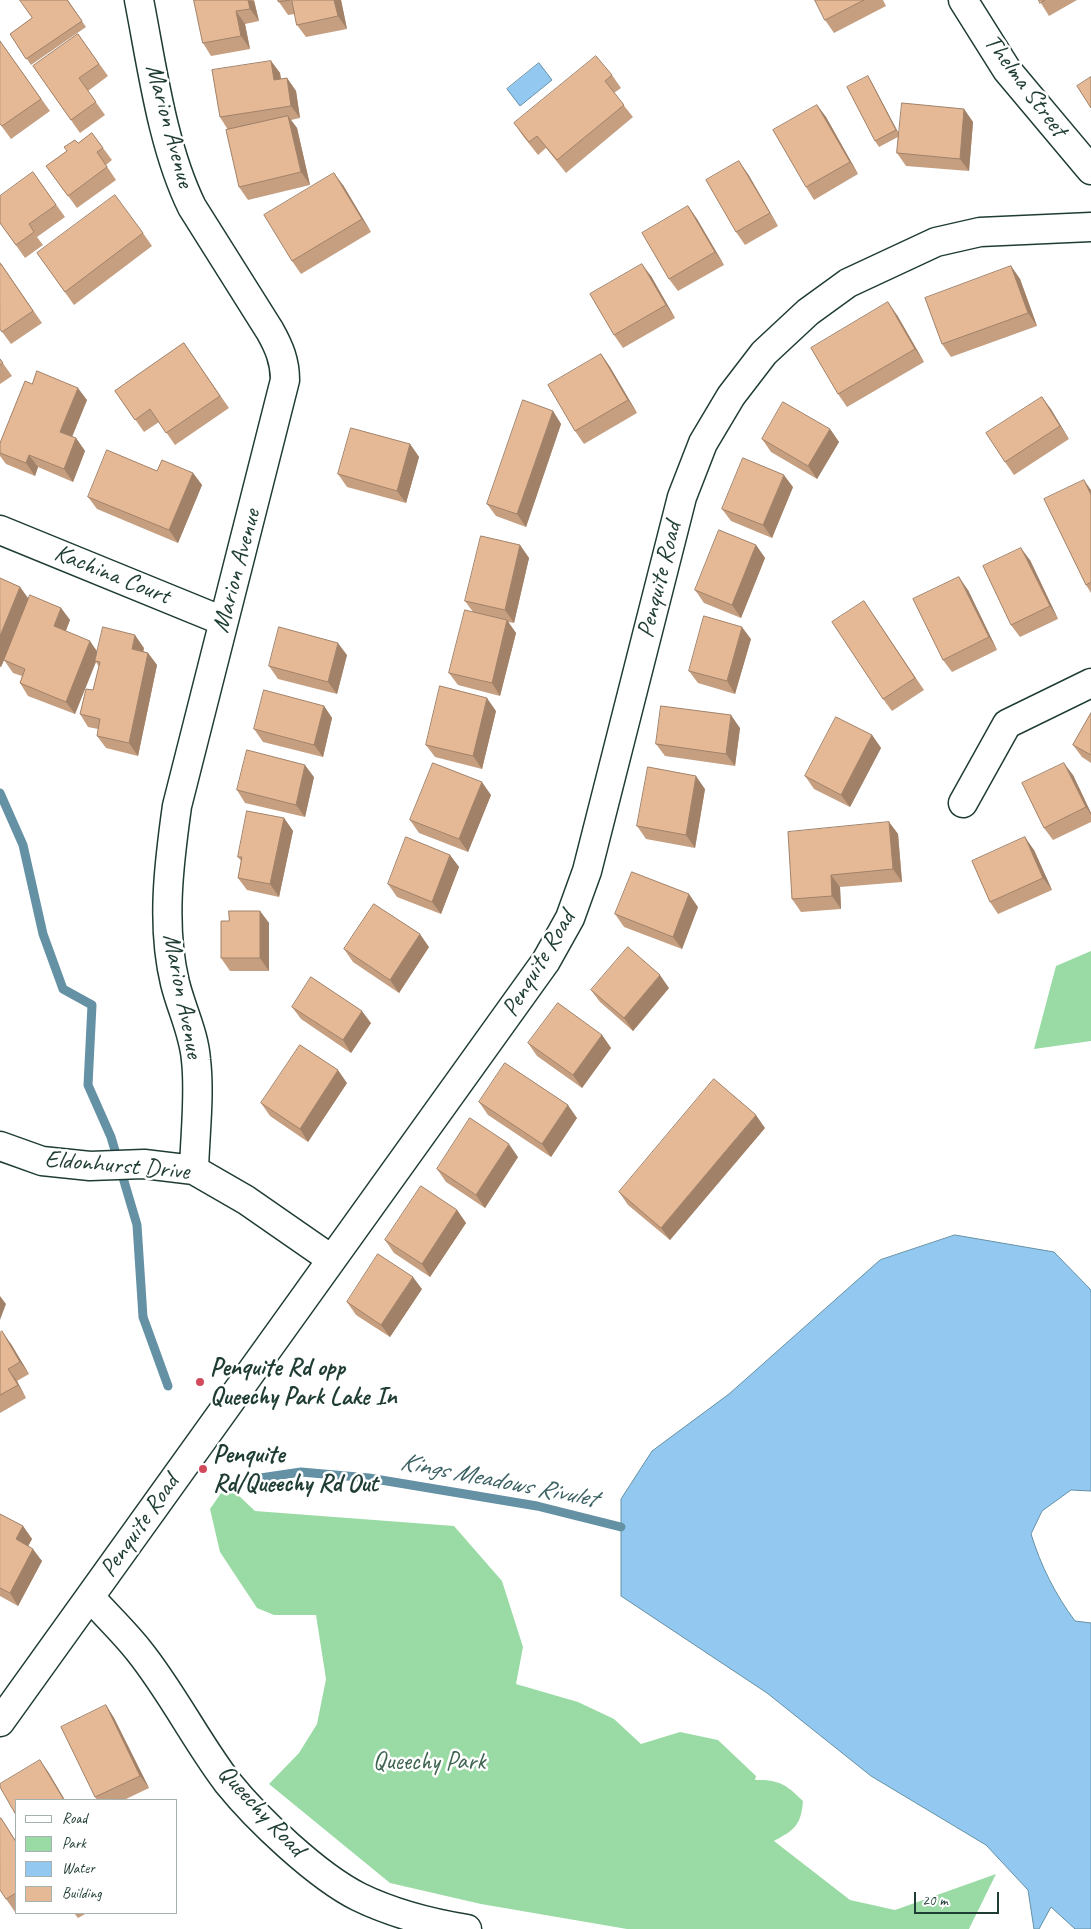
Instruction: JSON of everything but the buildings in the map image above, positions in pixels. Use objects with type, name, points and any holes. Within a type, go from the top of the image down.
[{"type":"street","name":"Marion Avenue","points":[[138,0],[166,130],[182,188],[270,331],[280,350],[285,368],[285,380],[265,464],[223,621],[177,806],[171,848],[168,904],[170,950],[174,982],[196,1059],[194,1170]]},
{"type":"street","name":"Thelma Street","points":[[964,0],[1007,70],[1091,170]]},
{"type":"street","name":"Penquite Road","points":[[0,1722],[91,1598],[175,1476],[331,1259],[494,1036],[546,961],[570,918],[587,871],[682,497],[703,443],[731,396],[764,353],[808,312],[848,283],[897,258],[936,242],[980,232],[1091,229]]},
{"type":"street","name":"Kachina Court","points":[[0,530],[223,621]]},
{"type":"street","points":[[963,803],[1007,724],[1091,683]]},
{"type":"street","name":"Eldonhurst Drive","points":[[0,1146],[42,1161],[90,1166],[144,1164],[194,1170],[246,1200],[331,1259]]},
{"type":"street","name":"Queechy Road","points":[[91,1598],[140,1651],[229,1783],[275,1832],[323,1874],[358,1896],[395,1912],[440,1925],[467,1929]]},
{"type":"green space","points":[[1091,951],[1091,1041],[1034,1049],[1056,966]]},
{"type":"green space","name":"Queechy Park","points":[[221,1493],[236,1493],[255,1511],[454,1526],[502,1581],[523,1647],[516,1684],[578,1702],[614,1719],[641,1744],[680,1732],[718,1740],[756,1776],[755,1780],[782,1784],[803,1801],[798,1822],[787,1834],[774,1841],[850,1900],[895,1910],[996,1874],[969,1929],[627,1929],[481,1904],[390,1883],[269,1784],[299,1753],[317,1724],[326,1679],[316,1615],[274,1615],[257,1608],[220,1552],[210,1509]]},
{"type":"water","points":[[539,63],[552,80],[520,106],[507,89]]},
{"type":"water","points":[[955,1235],[1054,1252],[1091,1290],[1091,1491],[1071,1490],[1042,1511],[1031,1534],[1039,1557],[1061,1601],[1075,1621],[1091,1623],[1091,1929],[1075,1929],[1051,1907],[1039,1929],[1034,1929],[1028,1890],[986,1845],[871,1776],[767,1693],[621,1596],[621,1499],[652,1451],[729,1394],[880,1260]]},
{"type":"waterway","name":"Kings Meadows Rivulet","points":[[0,793],[23,845],[43,934],[63,989],[92,1005],[88,1085],[111,1137],[137,1225],[143,1317],[168,1386]]},
{"type":"waterway","name":"Kings Meadows Rivulet","points":[[247,1480],[301,1472],[369,1478],[537,1506],[621,1527]]},
{"type":"place","name":"Penquite Rd opp Queechy Park Lake In","points":[[200,1382]]},
{"type":"place","name":"Penquite Rd/Queechy Rd Out","points":[[203,1469]]}]
